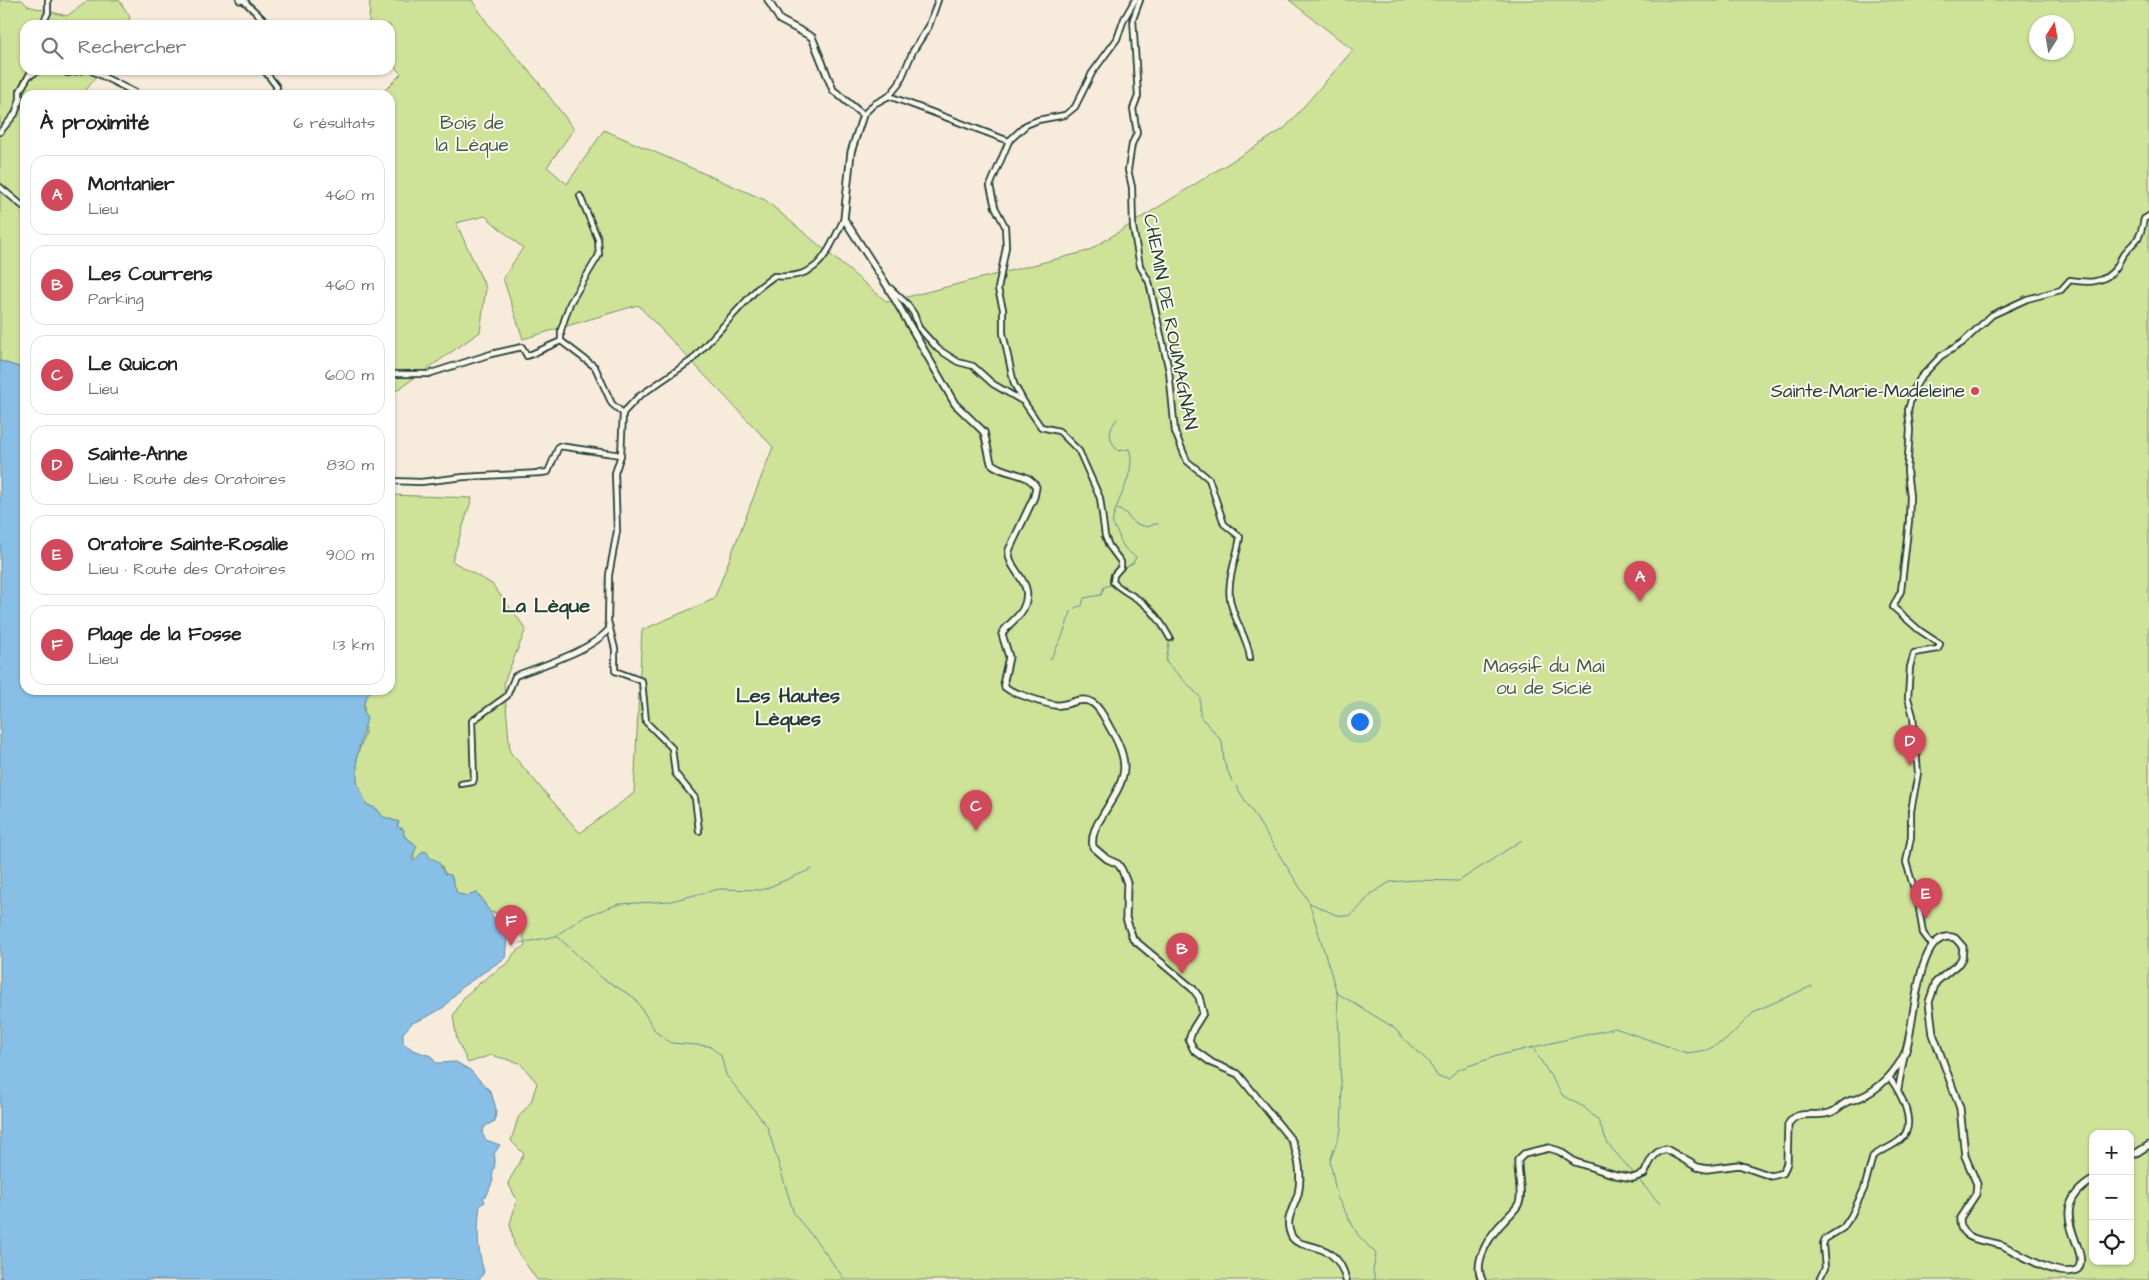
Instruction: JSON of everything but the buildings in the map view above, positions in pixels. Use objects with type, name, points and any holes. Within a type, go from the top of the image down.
[{"type":"street","points":[[44,20],[48,13],[48,0]]},
{"type":"street","points":[[243,0],[264,20]]},
{"type":"street","points":[[768,0],[780,20],[812,37],[833,90],[863,114]]},
{"type":"street","points":[[699,831],[696,798],[675,773],[672,748],[646,722],[642,681],[615,671],[615,649],[610,628],[609,575],[617,531],[615,473],[621,454],[624,413],[638,397],[692,360],[758,289],[774,276],[805,275],[814,268],[826,253],[844,220],[851,152],[863,114],[874,104],[889,96],[906,71],[913,51],[929,26],[938,0]]},
{"type":"street","points":[[1135,0],[1124,19],[1117,40],[1092,74],[1071,112],[1031,122],[1009,141],[990,186],[995,207],[1005,226],[1006,248],[998,289],[1003,310],[1004,339],[1014,384],[1041,426],[1059,431],[1080,450],[1100,498],[1105,536],[1109,546],[1121,562],[1121,567],[1114,575],[1112,582],[1121,591],[1143,603],[1161,621],[1170,638]]},
{"type":"street","name":"CHEMIN DE ROUMAGNAN","points":[[1140,0],[1133,19],[1138,96],[1133,109],[1137,133],[1129,157],[1133,226],[1140,266],[1149,282],[1168,371],[1175,432],[1187,461],[1209,479],[1224,524],[1240,537],[1229,589],[1230,600],[1249,648],[1250,658]]},
{"type":"street","points":[[21,90],[29,75]]},
{"type":"street","points":[[100,75],[130,90]]},
{"type":"street","points":[[269,75],[276,83],[276,90]]},
{"type":"street","points":[[889,96],[1009,141]]},
{"type":"street","points":[[0,132],[15,114],[20,99]]},
{"type":"street","points":[[0,187],[20,204]]},
{"type":"street","points":[[561,341],[561,330],[570,303],[599,256],[598,239],[580,196]]},
{"type":"street","points":[[1932,946],[1923,933],[1918,902],[1906,862],[1911,837],[1911,811],[1918,773],[1913,716],[1908,692],[1910,668],[1914,653],[1938,649],[1940,644],[1919,630],[1893,607],[1901,591],[1904,575],[1904,545],[1909,514],[1910,496],[1907,470],[1910,430],[1909,401],[1921,377],[1931,366],[1941,356],[1962,343],[1992,315],[2028,299],[2061,290],[2070,280],[2090,282],[2108,277],[2123,255],[2140,238],[2144,219],[2149,216]]},
{"type":"street","points":[[844,220],[886,284],[955,404],[984,432],[991,463],[999,469],[1029,479],[1036,486],[1034,497],[1009,550],[1010,558],[1024,583],[1027,594],[1021,612],[1002,634],[1009,658],[1004,680],[1006,687],[1011,691],[1056,706],[1079,700],[1091,702],[1100,711],[1116,737],[1125,759],[1125,776],[1120,788],[1094,831],[1093,847],[1107,859],[1118,864],[1122,870],[1127,883],[1126,918],[1132,939],[1193,989],[1199,997],[1203,1013],[1189,1040],[1194,1050],[1212,1063],[1238,1074],[1292,1141],[1297,1151],[1299,1183],[1288,1225],[1291,1237],[1296,1242],[1316,1246],[1332,1254],[1344,1268],[1346,1280]]},
{"type":"street","points":[[886,284],[907,304],[914,314],[919,328],[938,349],[958,362],[973,366],[993,384],[1024,402]]},
{"type":"street","points":[[561,341],[595,367],[612,404],[624,413]]},
{"type":"street","points":[[395,374],[428,374],[491,354],[522,347],[527,356],[561,341]]},
{"type":"street","points":[[395,481],[431,482],[464,477],[548,472],[559,446],[621,454]]},
{"type":"street","points":[[461,784],[473,782],[474,779],[472,721],[496,706],[507,696],[516,676],[576,651],[604,635],[610,628]]},
{"type":"street","points":[[1898,1090],[1917,986],[1932,946],[1941,938],[1951,936],[1963,947],[1964,953],[1959,963],[1936,982],[1930,1002],[1933,1034],[1962,1114],[1964,1151],[1977,1189],[1960,1218],[1962,1228],[1968,1235],[2002,1246],[2052,1275],[2069,1275],[2077,1270],[2080,1261],[2079,1250],[2068,1221],[2070,1208],[2078,1193],[2089,1183]]},
{"type":"street","points":[[1482,1280],[1478,1274],[1481,1256],[1489,1241],[1521,1200],[1517,1167],[1518,1160],[1524,1154],[1549,1148],[1591,1168],[1633,1178],[1644,1174],[1651,1159],[1658,1151],[1666,1149],[1697,1167],[1708,1169],[1739,1165],[1771,1176],[1782,1173],[1787,1163],[1788,1125],[1794,1116],[1834,1112],[1845,1103],[1869,1093],[1889,1077],[1906,1052]]},
{"type":"street","points":[[1819,1280],[1825,1268],[1822,1245],[1825,1239],[1843,1228],[1851,1216],[1864,1189],[1873,1156],[1902,1139],[1908,1130],[1909,1124],[1898,1090],[1889,1077]]},
{"type":"street","points":[[2134,1154],[2149,1145]]},
{"type":"green space","points":[[0,0],[22,0],[28,6],[67,16],[89,0],[119,0],[130,17],[128,20],[20,20],[20,75],[98,75],[86,90],[20,90],[20,367],[0,361]]},
{"type":"green space","name":"Massif du Mai ou de Sicié","points":[[370,0],[472,0],[490,27],[536,79],[574,129],[547,167],[567,184],[604,130],[765,200],[887,302],[1088,251],[1285,128],[1353,50],[1289,0],[2149,0],[2149,1280],[537,1280],[515,1248],[510,1224],[517,1200],[508,1183],[524,1154],[511,1141],[518,1118],[531,1102],[537,1083],[520,1063],[491,1055],[468,1063],[457,1040],[453,1016],[464,997],[482,981],[509,962],[514,953],[525,946],[520,915],[488,912],[483,899],[477,893],[466,896],[457,893],[451,875],[445,874],[442,866],[418,858],[414,861],[414,843],[404,836],[402,828],[398,828],[399,822],[383,817],[377,809],[366,804],[357,782],[357,756],[365,734],[364,699],[368,695],[395,695],[395,495],[472,498],[452,561],[492,584],[526,629],[504,682],[510,752],[580,833],[634,793],[642,630],[714,599],[773,447],[638,305],[523,339],[503,278],[523,248],[485,216],[456,223],[486,288],[480,332],[395,392],[395,90],[385,90],[401,74],[395,67],[395,20],[369,20]]},
{"type":"water","points":[[0,361],[20,367],[20,695],[368,695],[364,704],[367,719],[357,756],[357,782],[366,804],[377,809],[383,817],[399,822],[397,826],[404,830],[404,836],[417,846],[412,858],[414,861],[423,851],[427,852],[430,858],[438,861],[445,874],[451,875],[457,893],[466,896],[477,893],[507,937],[505,958],[462,987],[444,1007],[412,1023],[403,1033],[403,1043],[413,1050],[431,1056],[436,1063],[456,1062],[470,1070],[491,1092],[496,1109],[495,1121],[485,1126],[482,1133],[486,1140],[500,1145],[494,1154],[493,1180],[487,1195],[483,1197],[485,1202],[480,1205],[478,1239],[484,1272],[479,1280],[0,1280]]},
{"type":"waterway","points":[[1117,419],[1111,431],[1111,439],[1118,451],[1129,449],[1131,459],[1127,480],[1115,511],[1113,525],[1125,548],[1136,557],[1133,563],[1121,570]]},
{"type":"waterway","points":[[1117,509],[1126,513],[1130,519],[1138,524],[1148,527],[1158,524]]},
{"type":"waterway","points":[[1050,660],[1062,637],[1071,612],[1076,607],[1082,606],[1084,598],[1101,595],[1104,587],[1113,584]]},
{"type":"waterway","points":[[1169,643],[1166,662],[1200,697],[1200,716],[1222,741],[1224,762],[1232,781]]},
{"type":"waterway","points":[[1236,786],[1309,902],[1337,993],[1342,1106],[1341,1130],[1330,1161],[1337,1197],[1358,1235],[1376,1254],[1373,1271],[1375,1280]]},
{"type":"waterway","points":[[1310,903],[1336,915],[1348,916],[1357,910],[1371,894],[1390,882],[1415,880],[1459,881],[1522,840]]},
{"type":"waterway","points":[[557,935],[583,917],[619,904],[671,901],[719,889],[762,890],[812,869]]},
{"type":"waterway","points":[[520,943],[557,936],[602,978],[635,998],[656,1032],[671,1043],[709,1046],[721,1055],[726,1075],[767,1126],[794,1214],[845,1280]]},
{"type":"waterway","points":[[1337,993],[1393,1027],[1427,1060],[1438,1077],[1449,1079],[1457,1070],[1500,1055],[1615,1028],[1687,1053],[1707,1050],[1726,1040],[1755,1011],[1812,986]]},
{"type":"waterway","points":[[1532,1047],[1536,1053]]},
{"type":"waterway","points":[[1538,1056],[1563,1096],[1584,1107],[1598,1120],[1608,1144],[1635,1175]]},
{"type":"waterway","points":[[1637,1178],[1660,1204]]},
{"type":"ferry route","points":[[0,1277],[4,1280]]},
{"type":"place","name":"Sainte-Marie-Madeleine","points":[[1975,391]]},
{"type":"place","name":"Montanier","points":[[1640,602]]},
{"type":"place","name":"Sainte-Anne","points":[[1910,766]]},
{"type":"place","name":"Le Quicon","points":[[976,831]]},
{"type":"place","name":"Oratoire Sainte-Rosalie","points":[[1926,919]]},
{"type":"place","name":"Plage de la Fosse","points":[[511,946]]},
{"type":"place","name":"Les Courrens","points":[[1182,974]]},
{"type":"district","name":"La Lèque","points":[[546,606]]},
{"type":"district","name":"Les Hautes Lèques","points":[[788,708]]},
{"type":"park label","name":"Bois de la Lèque","points":[[472,134]]}]
